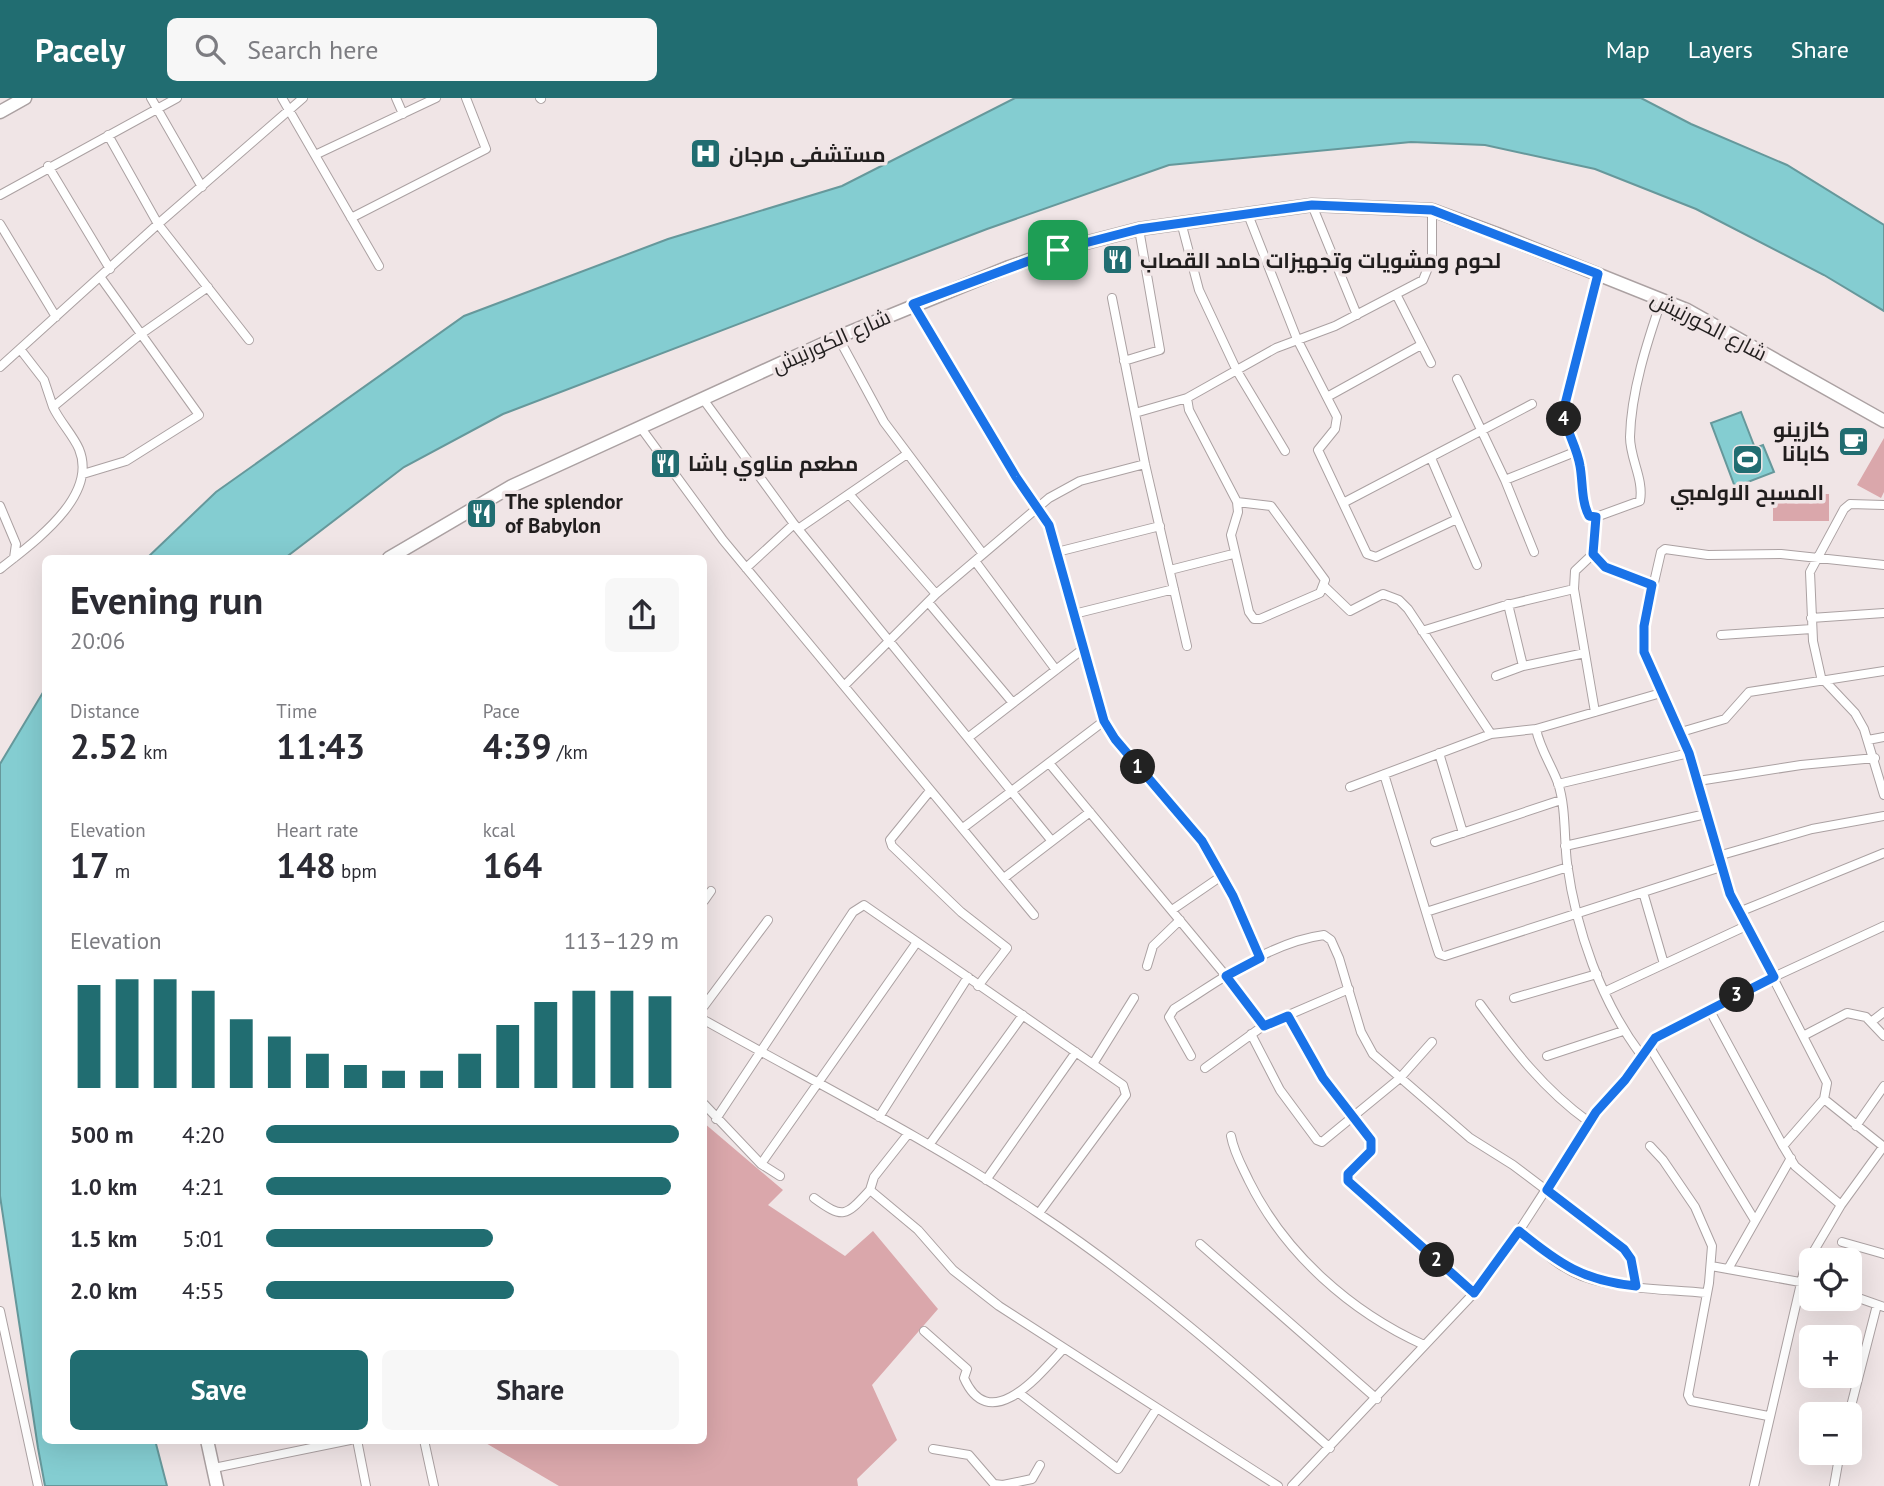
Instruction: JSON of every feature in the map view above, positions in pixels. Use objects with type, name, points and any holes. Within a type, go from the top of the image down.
[{"type":"street","points":[[0,112],[24,98]]},
{"type":"street","points":[[151,98],[202,187]]},
{"type":"street","points":[[0,195],[48,166],[177,98]]},
{"type":"street","points":[[282,98],[379,267]]},
{"type":"street","points":[[0,367],[303,98]]},
{"type":"street","points":[[396,98],[403,114]]},
{"type":"street","points":[[315,155],[436,98]]},
{"type":"street","points":[[351,218],[486,149],[466,98]]},
{"type":"street","points":[[108,135],[158,224],[249,340]]},
{"type":"street","points":[[48,166],[110,269]]},
{"type":"street","points":[[1312,205],[1357,315]]},
{"type":"street","name":"شارع الكورنيش","points":[[394,555],[512,486],[913,304],[1058,250],[1139,229],[1312,205],[1432,210],[1687,310],[1884,421]]},
{"type":"street","points":[[1135,413],[1187,398],[1297,340],[1357,315],[1423,280],[1432,258],[1432,210]]},
{"type":"street","points":[[1247,212],[1297,340],[1327,397],[1337,424],[1318,450],[1371,558],[1457,519]]},
{"type":"street","points":[[1181,222],[1199,290],[1237,371],[1285,451]]},
{"type":"street","points":[[0,225],[56,317]]},
{"type":"street","points":[[1124,361],[1160,350],[1139,229]]},
{"type":"street","points":[[1598,274],[1563,412],[1580,462],[1585,509],[1589,516],[1596,517],[1640,501],[1642,492],[1630,439],[1637,389],[1662,299]]},
{"type":"street","points":[[83,474],[126,461],[199,415],[101,278]]},
{"type":"street","points":[[53,407],[141,334],[208,287]]},
{"type":"street","points":[[1396,294],[1431,363]]},
{"type":"street","points":[[1112,298],[1145,464],[1187,646]]},
{"type":"street","points":[[913,304],[1016,477],[1049,525],[1104,721],[1115,739],[1202,841],[1223,876],[1260,958]]},
{"type":"street","points":[[838,337],[871,402],[983,554]]},
{"type":"street","points":[[1327,397],[1421,345]]},
{"type":"street","points":[[0,569],[73,503],[83,474],[79,450],[53,407],[44,380],[20,349]]},
{"type":"street","points":[[1457,379],[1505,480],[1534,552]]},
{"type":"street","points":[[1187,398],[1189,410],[1237,502],[1238,512],[1231,536],[1233,554],[1249,612],[1254,619],[1260,619],[1308,598],[1325,587]]},
{"type":"street","points":[[703,399],[796,526],[1051,840]]},
{"type":"street","points":[[1343,503],[1532,404]]},
{"type":"street","points":[[641,428],[746,568],[929,792],[963,828],[1034,915]]},
{"type":"street","points":[[1505,480],[1575,452]]},
{"type":"street","points":[[746,568],[796,526],[907,454]]},
{"type":"street","points":[[1430,458],[1477,565]]},
{"type":"street","points":[[844,686],[936,594],[1038,507],[1080,481],[1145,464]]},
{"type":"street","points":[[849,494],[936,594]]},
{"type":"street","points":[[1237,502],[1272,506],[1325,580],[1325,587],[1350,611],[1383,594],[1399,600],[1491,734]]},
{"type":"street","points":[[1884,505],[1850,504],[1815,559],[1810,572],[1811,618],[1819,672],[1855,713],[1875,758],[1884,795]]},
{"type":"street","points":[[0,506],[16,544],[14,558]]},
{"type":"street","points":[[1595,712],[1574,589],[1575,571],[1593,554],[1596,517]]},
{"type":"street","points":[[1057,552],[1160,526]]},
{"type":"street","points":[[1783,1146],[1824,1099],[1827,1083],[1739,912],[1721,867],[1689,753],[1644,652],[1644,626],[1658,559],[1665,549],[1708,555],[1781,554],[1884,565]]},
{"type":"street","points":[[1170,570],[1233,554]]},
{"type":"street","points":[[1593,554],[1605,567],[1652,585]]},
{"type":"street","points":[[975,561],[1056,670]]},
{"type":"street","points":[[1074,614],[1174,589]]},
{"type":"street","points":[[1422,631],[1508,604],[1574,589]]},
{"type":"street","points":[[928,602],[1013,703]]},
{"type":"street","points":[[1508,604],[1523,666]]},
{"type":"street","points":[[1811,618],[1884,613]]},
{"type":"street","points":[[1721,635],[1812,629]]},
{"type":"street","points":[[969,737],[1083,649]]},
{"type":"street","points":[[1496,676],[1523,666],[1585,653]]},
{"type":"street","points":[[1681,732],[1724,719],[1749,692],[1884,671]]},
{"type":"street","points":[[1350,787],[1491,734],[1535,729],[1661,693]]},
{"type":"street","points":[[963,828],[1104,721]]},
{"type":"street","points":[[1535,729],[1540,749],[1558,784],[1568,867],[1578,913],[1597,974],[1623,1031],[1642,1056]]},
{"type":"street","points":[[1868,740],[1884,737]]},
{"type":"street","points":[[1439,753],[1463,833]]},
{"type":"street","points":[[1558,784],[1689,753]]},
{"type":"street","points":[[1698,781],[1801,765],[1875,758]]},
{"type":"street","points":[[1049,763],[1226,976],[1264,1026]]},
{"type":"street","points":[[1384,774],[1438,954],[1445,956],[1721,867]]},
{"type":"street","points":[[929,792],[890,840],[892,846],[951,904],[1004,945],[1005,952],[978,985]]},
{"type":"street","points":[[1435,842],[1561,800]]},
{"type":"street","points":[[1004,878],[1090,812]]},
{"type":"street","points":[[1565,846],[1706,814]]},
{"type":"street","points":[[1718,856],[1812,829],[1884,816]]},
{"type":"street","points":[[1739,912],[1884,853]]},
{"type":"street","points":[[1426,912],[1568,867]]},
{"type":"street","points":[[1172,910],[1223,876]]},
{"type":"street","points":[[707,896],[710,891]]},
{"type":"street","points":[[1643,892],[1664,964]]},
{"type":"street","points":[[716,1119],[858,907],[864,905],[1123,1085],[1126,1095],[1038,1213]]},
{"type":"street","points":[[707,1002],[768,920]]},
{"type":"street","points":[[1147,966],[1153,946],[1180,920]]},
{"type":"street","points":[[1604,992],[1746,926]]},
{"type":"street","points":[[1292,1486],[1331,1448],[1474,1293],[1547,1190],[1589,1122],[1655,1038],[1774,977],[1884,926]]},
{"type":"street","points":[[1191,1056],[1169,1017],[1174,1009],[1260,958],[1311,937],[1324,935],[1331,940],[1364,1040],[1373,1054],[1470,1138],[1547,1190],[1624,1249],[1631,1259],[1636,1286]]},
{"type":"street","points":[[761,1164],[917,942]]},
{"type":"street","points":[[1514,998],[1597,974]]},
{"type":"street","points":[[879,1118],[968,977]]},
{"type":"street","points":[[1205,1068],[1264,1026],[1349,989]]},
{"type":"street","points":[[1093,1064],[1134,998]]},
{"type":"street","points":[[1479,1004],[1530,1071],[1563,1103],[1589,1122]]},
{"type":"street","points":[[1709,1009],[1795,1166],[1841,1205]]},
{"type":"street","points":[[1871,1022],[1884,1012]]},
{"type":"street","points":[[1803,1036],[1847,1013],[1860,1013],[1884,1037]]},
{"type":"street","points":[[929,1145],[1023,1015]]},
{"type":"street","points":[[1288,1016],[1323,1078],[1373,1144],[1371,1151],[1348,1174],[1348,1181],[1474,1293]]},
{"type":"street","points":[[707,1022],[929,1145],[1038,1213],[1165,1305],[1331,1448]]},
{"type":"street","points":[[1547,1056],[1623,1031]]},
{"type":"street","points":[[1251,1034],[1280,1090],[1317,1140],[1322,1142],[1400,1078],[1432,1042]]},
{"type":"street","points":[[1649,1046],[1754,1219]]},
{"type":"street","points":[[986,1180],[1076,1052]]},
{"type":"street","points":[[1856,1126],[1884,1086]]},
{"type":"street","points":[[1816,1248],[1841,1205],[1884,1147],[1824,1099]]},
{"type":"street","points":[[707,1108],[761,1164],[780,1176]]},
{"type":"street","points":[[814,1198],[835,1214],[851,1210],[870,1190],[874,1177],[908,1133]]},
{"type":"street","points":[[1231,1136],[1238,1161],[1254,1192],[1290,1246],[1375,1318],[1424,1345]]},
{"type":"street","points":[[1650,1146],[1663,1160],[1695,1207],[1712,1246],[1711,1266],[1687,1387],[1691,1401],[1768,1416]]},
{"type":"street","points":[[1728,1269],[1791,1158]]},
{"type":"street","points":[[870,1190],[918,1230],[953,1270],[1063,1349],[1278,1486]]},
{"type":"street","points":[[1519,1231],[1547,1255],[1580,1275],[1610,1283],[1706,1293]]},
{"type":"street","points":[[1842,1242],[1884,1254]]},
{"type":"street","points":[[1200,1244],[1377,1399]]},
{"type":"street","points":[[1711,1266],[1799,1282]]},
{"type":"street","points":[[1853,1402],[1881,1306],[1862,1299]]},
{"type":"street","points":[[1754,1486],[1768,1416],[1799,1310]]},
{"type":"street","points":[[0,1311],[38,1486]]},
{"type":"street","points":[[924,1331],[967,1369],[964,1378],[968,1388],[978,1395],[1004,1402],[1019,1394],[1063,1349]]},
{"type":"street","points":[[1019,1394],[1118,1469],[1157,1408]]},
{"type":"street","points":[[208,1444],[218,1486]]},
{"type":"street","points":[[214,1468],[331,1444]]},
{"type":"street","points":[[358,1444],[366,1486]]},
{"type":"street","points":[[425,1444],[434,1486]]},
{"type":"street","points":[[933,1449],[969,1455],[993,1485],[1032,1479],[1040,1465]]},
{"type":"street","points":[[1834,1486],[1838,1465]]},
{"type":"shaded area","points":[[1884,438],[1884,492],[1881,498],[1857,485]]},
{"type":"shaded area","points":[[1773,494],[1829,494],[1829,521],[1773,521]]},
{"type":"shaded area","points":[[707,1126],[783,1190],[768,1205],[845,1256],[873,1231],[938,1309],[872,1385],[897,1440],[857,1479],[858,1486],[559,1486],[487,1444],[707,1444]]},
{"type":"water","points":[[1015,98],[1641,98],[1691,124],[1787,165],[1884,225],[1884,311],[1824,275],[1696,209],[1595,169],[1485,145],[1411,142],[1169,165],[987,229],[503,414],[404,467],[289,555],[150,555],[216,492],[464,316],[668,239],[842,186]]},
{"type":"water","name":"المسبح الاولمبي","points":[[1741,412],[1755,448],[1763,445],[1774,472],[1735,487],[1711,423]]},
{"type":"water","points":[[42,694],[42,1444],[156,1444],[167,1486],[45,1486],[0,1196],[0,764]]},
{"type":"place","name":"مستشفى مرجان","points":[[706,154]]},
{"type":"place","name":"لحوم ومشويات وتجهيزات حامد القصاب","points":[[1117,260]]},
{"type":"place","name":"كازينو كابانا","points":[[1853,441]]},
{"type":"place","name":"المسبح الاولمبي","points":[[1747,460]]},
{"type":"place","name":"مطعم مناوي باشا","points":[[665,463]]},
{"type":"place","name":"The splendor of Babylon","points":[[482,513]]},
{"type":"route","points":[[1312,205],[1432,210],[1598,274],[1563,412],[1565,428],[1580,462],[1585,509],[1589,516],[1596,517],[1593,554],[1605,567],[1652,585],[1644,626],[1644,652],[1689,753],[1730,894],[1774,977],[1655,1038],[1625,1080],[1596,1112],[1547,1190],[1624,1249],[1631,1259],[1636,1286],[1580,1275],[1547,1255],[1519,1231],[1474,1293],[1348,1181],[1348,1174],[1371,1151],[1371,1140],[1323,1078],[1288,1016],[1264,1026],[1226,976],[1260,958],[1233,896],[1202,841],[1108,729],[1096,696],[1049,525],[1016,477],[913,304],[1058,250],[1139,229],[1312,205]]}]
